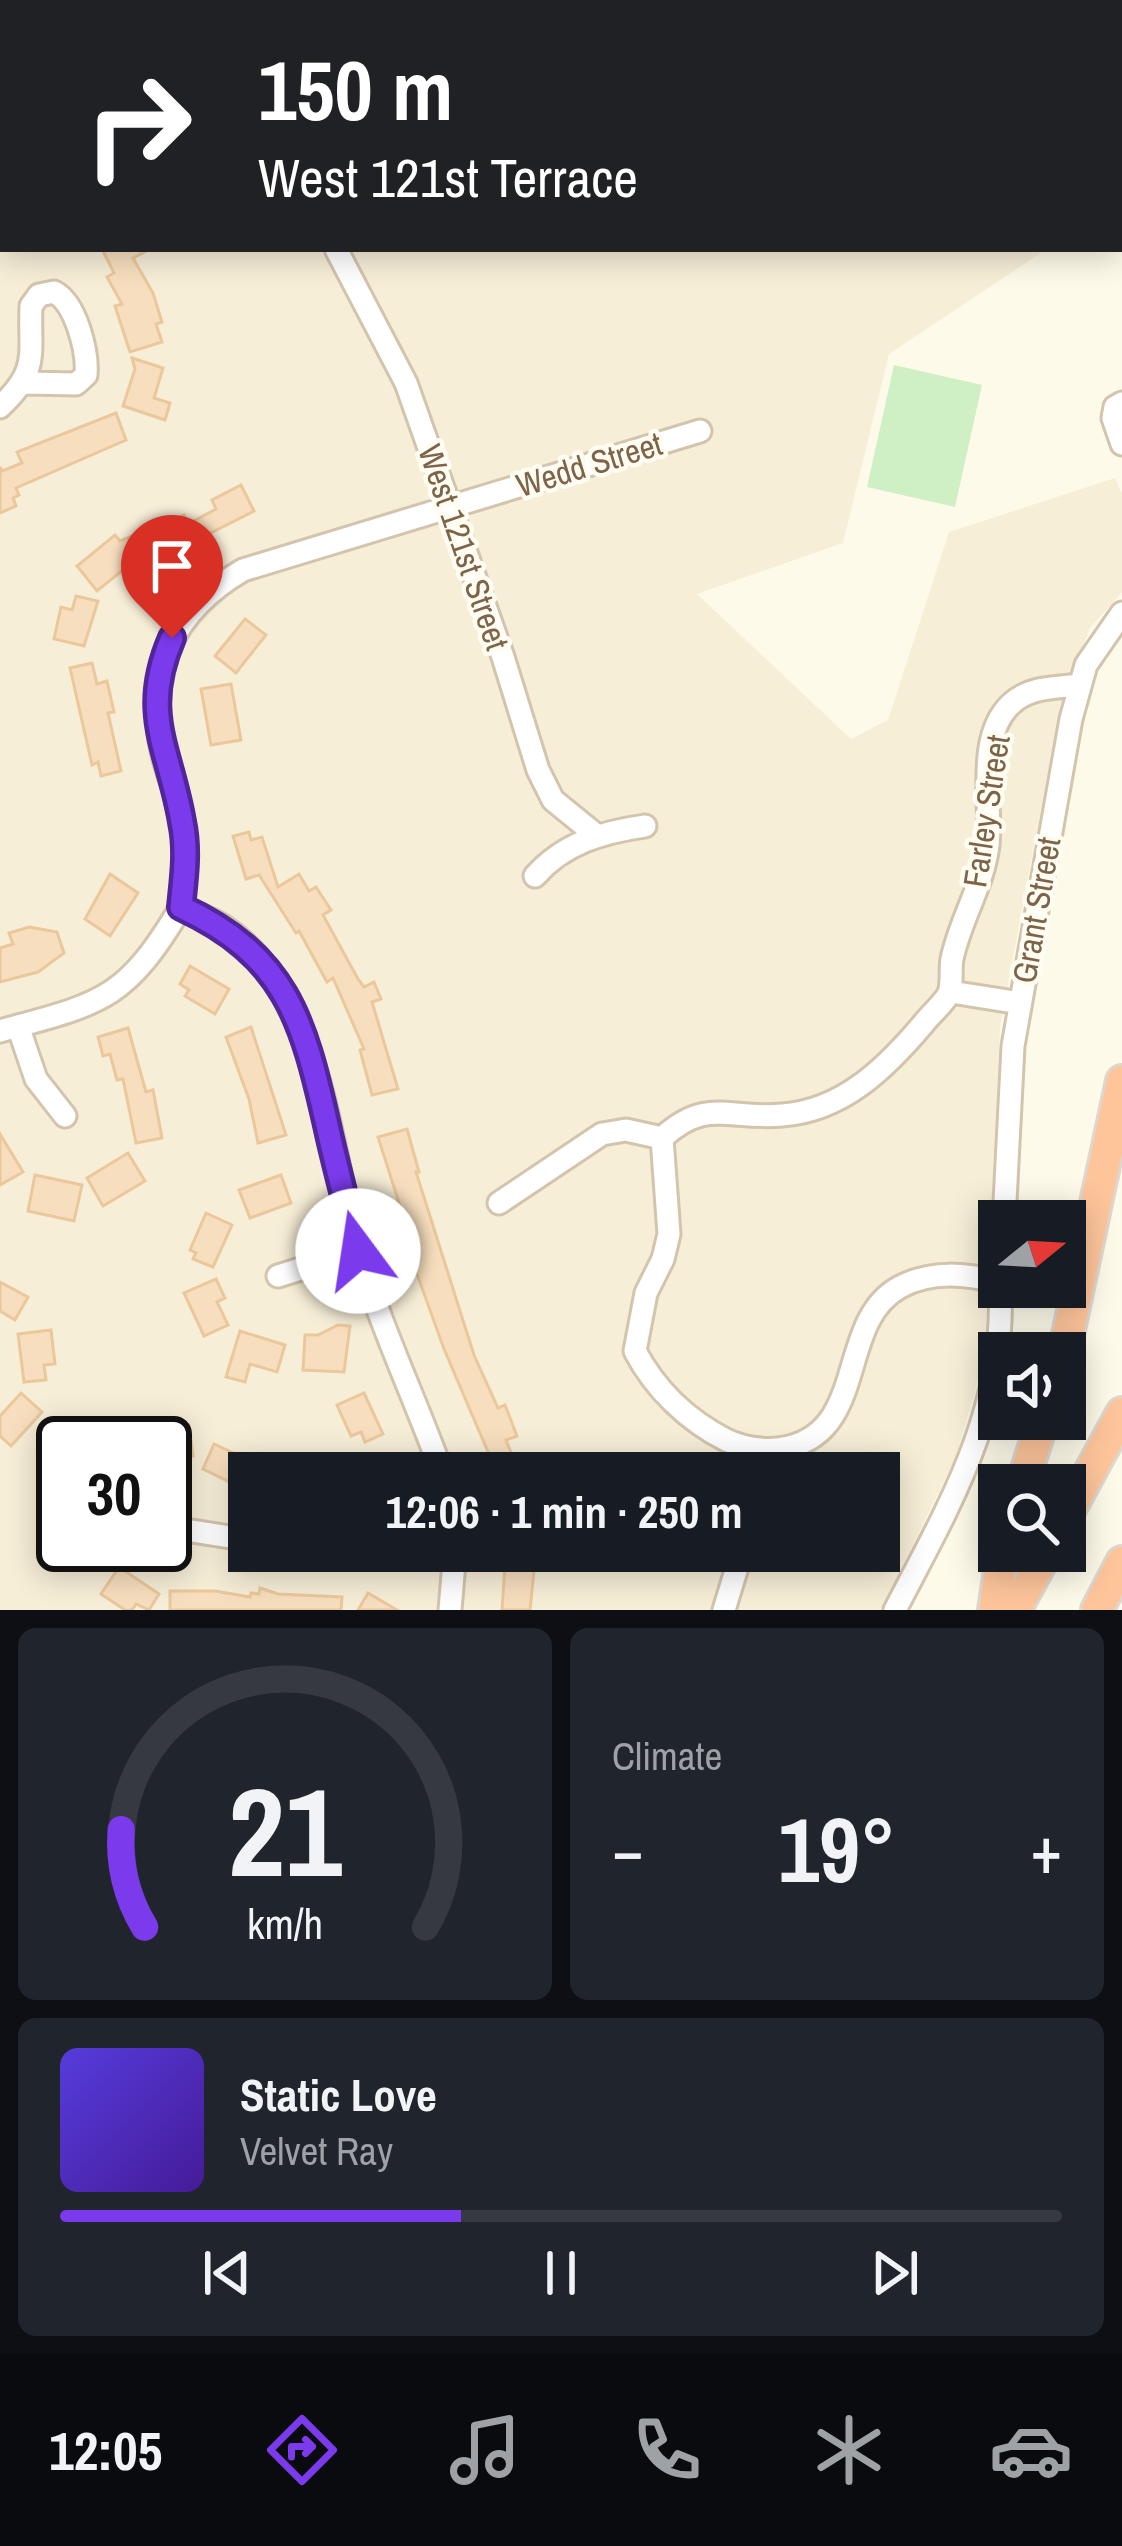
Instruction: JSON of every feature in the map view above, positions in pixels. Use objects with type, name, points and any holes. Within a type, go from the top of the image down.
[{"type":"highway","points":[[1068,1332],[1122,1082]]},
{"type":"highway","points":[[1086,1479],[1122,1413]]},
{"type":"highway","points":[[1097,1610],[1122,1562]]},
{"type":"highway","points":[[994,1610],[1000,1572]]},
{"type":"highway","points":[[1015,1610],[1036,1572]]},
{"type":"street","name":"West 121st Street","points":[[338,252],[406,383],[538,770],[553,800],[596,836]]},
{"type":"street","points":[[0,407],[26,382],[31,306],[39,295],[54,292],[68,302],[86,358],[86,375],[76,384],[26,382]]},
{"type":"street","points":[[1122,403],[1114,407],[1113,418],[1122,444]]},
{"type":"street","name":"Wedd Street","points":[[172,638],[182,618],[243,570],[700,431]]},
{"type":"street","name":"Grant Street","points":[[1005,1200],[1013,1046],[1080,685],[1094,650],[1122,614]]},
{"type":"street","points":[[64,1116],[36,1079],[9,1029],[83,1007],[123,985],[157,947],[181,907],[182,821],[161,751],[158,720],[162,661],[172,638],[149,626]]},
{"type":"street","name":"Farley Street","points":[[951,992],[953,955],[987,849],[989,753],[996,729],[1008,706],[1030,690],[1080,685]]},
{"type":"street","points":[[535,876],[558,855],[596,836],[644,826]]},
{"type":"street","points":[[181,907],[241,941],[287,999],[316,1073],[358,1251],[434,1452]]},
{"type":"street","points":[[662,1138],[683,1119],[706,1112],[779,1116],[839,1099],[904,1047],[951,992],[1020,1003]]},
{"type":"street","points":[[499,1203],[602,1134],[626,1130],[662,1138]]},
{"type":"street","points":[[662,1138],[669,1234],[646,1294],[635,1351],[663,1394],[715,1435],[750,1452]]},
{"type":"street","points":[[278,1276],[358,1251]]},
{"type":"street","points":[[787,1452],[834,1417],[868,1325],[883,1301],[901,1286],[958,1272],[978,1278]]},
{"type":"street","points":[[896,1610],[983,1425],[999,1345],[999,1308]]},
{"type":"street","points":[[192,1531],[228,1537]]},
{"type":"street","points":[[450,1610],[453,1572]]},
{"type":"street","points":[[724,1610],[736,1572]]},
{"type":"shaded area","points":[[0,252],[1042,252],[889,354],[843,543],[697,594],[851,739],[888,720],[949,532],[1115,478],[1122,494],[1122,592],[1090,628],[1059,713],[1000,1027],[992,1200],[978,1200],[978,1308],[987,1308],[985,1332],[978,1332],[978,1380],[956,1456],[882,1610],[0,1610]]},
{"type":"green space","points":[[894,365],[982,385],[955,507],[867,487]]},
{"type":"building","points":[[104,252],[144,252],[133,258],[153,293],[162,322],[156,324],[162,342],[130,352],[115,306],[122,304],[107,277],[114,273]]},
{"type":"building","points":[[132,358],[163,368],[154,398],[170,403],[165,420],[123,406],[135,369]]},
{"type":"building","points":[[116,413],[126,440],[16,488],[16,506],[0,513],[0,467],[2,471],[22,463],[17,452]]},
{"type":"building","points":[[241,485],[254,511],[195,541],[197,547],[149,566],[144,553],[97,591],[77,566],[115,535],[120,541],[184,515],[188,524],[216,509],[212,500]]},
{"type":"building","points":[[76,596],[98,601],[84,646],[54,639],[61,607],[72,610]]},
{"type":"building","points":[[245,619],[266,635],[236,673],[215,656]]},
{"type":"building","points":[[92,663],[97,684],[107,681],[114,712],[108,713],[121,771],[101,776],[98,762],[92,765],[70,668]]},
{"type":"building","points":[[231,684],[241,740],[211,745],[201,689]]},
{"type":"building","points":[[249,832],[251,840],[262,837],[278,887],[299,874],[309,891],[316,887],[331,910],[323,915],[358,979],[364,987],[374,982],[381,999],[372,1002],[398,1089],[372,1095],[360,1050],[364,1049],[333,978],[327,982],[299,931],[296,933],[259,875],[246,879],[233,836]]},
{"type":"building","points":[[110,874],[138,893],[110,936],[85,919]]},
{"type":"building","points":[[29,927],[57,932],[64,953],[38,972],[0,982],[0,948],[13,944],[9,933]]},
{"type":"building","points":[[190,966],[229,989],[215,1014],[185,996],[189,990],[180,984]]},
{"type":"building","points":[[251,1027],[286,1135],[258,1143],[249,1099],[226,1037]]},
{"type":"building","points":[[128,1028],[146,1092],[153,1090],[162,1138],[136,1143],[123,1079],[117,1080],[110,1054],[103,1056],[98,1037]]},
{"type":"building","points":[[407,1129],[474,1355],[498,1408],[505,1405],[517,1436],[506,1440],[511,1452],[488,1452],[444,1349],[409,1252],[414,1250],[378,1137]]},
{"type":"building","points":[[0,1134],[23,1172],[0,1185]]},
{"type":"building","points":[[128,1153],[145,1181],[103,1206],[87,1178]]},
{"type":"building","points":[[35,1175],[82,1185],[74,1221],[28,1211]]},
{"type":"building","points":[[281,1175],[291,1203],[250,1218],[239,1190]]},
{"type":"building","points":[[206,1213],[232,1225],[213,1267],[193,1259],[196,1253],[190,1250]]},
{"type":"building","points":[[216,1279],[225,1298],[217,1302],[228,1325],[204,1336],[184,1293]]},
{"type":"building","points":[[0,1282],[28,1297],[15,1320],[0,1311]]},
{"type":"building","points":[[338,1325],[350,1326],[344,1372],[303,1370],[305,1335],[318,1335]]},
{"type":"building","points":[[51,1330],[55,1364],[44,1365],[46,1380],[24,1382],[18,1334]]},
{"type":"building","points":[[240,1331],[285,1345],[277,1372],[250,1364],[245,1382],[226,1377]]},
{"type":"building","points":[[21,1393],[42,1412],[11,1446],[0,1436],[0,1416]]},
{"type":"building","points":[[364,1393],[383,1434],[365,1442],[361,1432],[351,1436],[337,1405]]},
{"type":"building","points":[[214,1444],[231,1452],[228,1481],[203,1469]]},
{"type":"building","points":[[116,1572],[126,1572],[159,1594],[149,1610],[136,1604],[125,1610],[101,1594]]},
{"type":"building","points":[[505,1572],[534,1572],[530,1610],[502,1610]]},
{"type":"building","points":[[260,1588],[278,1594],[342,1597],[341,1610],[170,1610],[170,1591],[250,1597],[259,1594]]},
{"type":"building","points":[[368,1593],[397,1610],[358,1610]]},
{"type":"route","points":[[172,638],[162,661],[158,720],[161,751],[182,821],[181,907],[241,941],[287,999],[316,1073],[358,1251]]}]
